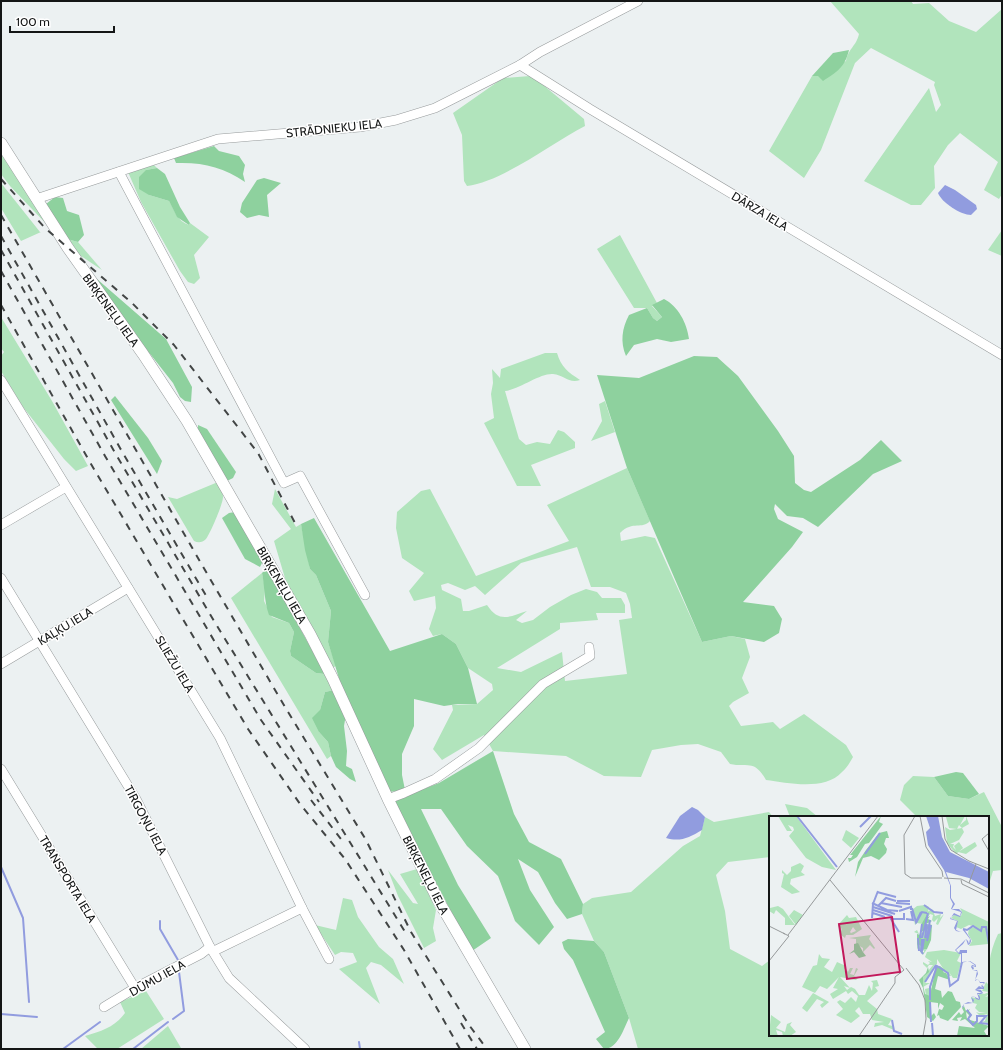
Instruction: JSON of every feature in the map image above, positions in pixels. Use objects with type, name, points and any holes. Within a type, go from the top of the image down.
[{"type":"main road","name":"BIRĶENEĻU IELA","points":[[1,143],[96,290],[143,354],[187,421],[310,634],[333,678],[388,799],[438,900],[525,1049]]},
{"type":"street","name":"STRĀDNIEKU IELA","points":[[36,199],[218,139],[360,127],[396,120],[435,108],[520,65],[540,52],[638,1]]},
{"type":"street","name":"DĀRZA IELA","points":[[520,65],[597,114],[1002,355]]},
{"type":"street","points":[[119,172],[284,483],[300,476],[365,595]]},
{"type":"street","name":"SLIEŽU IELA","points":[[1,382],[220,738],[302,908],[329,959]]},
{"type":"street","points":[[1,525],[66,487]]},
{"type":"street","name":"TIRGOŅU IELA","points":[[1,578],[136,799],[212,949],[229,978],[305,1049]]},
{"type":"street","name":"KAĻĶU IELA","points":[[1,664],[128,588]]},
{"type":"street","points":[[388,799],[404,794],[435,778],[479,748],[544,684],[590,656],[589,646]]},
{"type":"street","name":"TRANSPORTA IELA","points":[[1,769],[135,988]]},
{"type":"street","name":"DŪMU IELA","points":[[104,1008],[135,988],[201,954],[302,908]]},
{"type":"green space","points":[[830,1],[911,1],[913,4],[929,3],[949,21],[976,32],[1002,9],[1002,194],[999,199],[984,190],[998,162],[960,133],[948,145],[934,166],[935,188],[921,205],[911,205],[864,181],[929,88],[936,112],[941,105],[934,85],[935,82],[871,48],[855,63],[821,150],[804,178],[769,151],[812,76],[818,76],[846,61],[858,38],[859,34]]},
{"type":"green space","points":[[849,50],[843,65],[832,75],[823,81],[818,76],[812,76],[833,53]]},
{"type":"green space","points":[[530,76],[542,84],[584,119],[585,126],[511,170],[481,183],[467,186],[464,181],[462,135],[453,113],[503,78]]},
{"type":"green space","points":[[214,146],[219,151],[239,156],[245,165],[243,174],[245,182],[221,169],[195,163],[176,163],[174,158]]},
{"type":"green space","points":[[1,152],[53,231],[10,186],[1,174]]},
{"type":"green space","points":[[154,165],[157,168],[146,170],[149,195],[169,201],[182,221],[189,225],[190,223],[209,237],[194,255],[200,278],[194,284],[188,282],[180,271],[141,202],[128,172]]},
{"type":"green space","points":[[157,168],[165,174],[180,207],[190,223],[189,225],[177,217],[169,201],[149,195],[139,189],[139,177],[146,170]]},
{"type":"green space","points":[[264,178],[281,183],[267,195],[269,217],[259,215],[247,218],[240,212],[242,203],[257,180]]},
{"type":"green space","points":[[1,183],[41,232],[21,241],[1,208]]},
{"type":"green space","points":[[55,197],[63,198],[67,211],[79,215],[84,235],[78,242],[67,239],[46,204]]},
{"type":"green space","points":[[1002,230],[1002,256],[988,250]]},
{"type":"green space","points":[[620,235],[657,303],[652,306],[662,317],[657,321],[653,318],[647,308],[634,308],[597,249]]},
{"type":"green space","points":[[67,239],[78,242],[102,270],[78,254]]},
{"type":"green space","points":[[97,279],[166,339],[192,387],[191,402],[185,401],[180,397],[173,383],[134,336],[96,282]]},
{"type":"green space","points":[[664,299],[678,311],[684,321],[689,339],[671,342],[657,339],[634,345],[626,356],[622,340],[629,315],[647,308],[653,318],[657,321],[662,317],[652,305]]},
{"type":"green space","points":[[1,317],[52,401],[88,466],[76,471],[64,459],[23,407],[1,371],[1,356],[4,352],[1,348]]},
{"type":"green space","points":[[545,353],[557,353],[566,369],[580,380],[573,381],[557,375],[548,374],[511,390],[505,391],[519,439],[526,445],[537,442],[550,444],[558,430],[564,432],[575,442],[575,448],[531,465],[541,486],[517,486],[484,423],[494,418],[491,394],[493,383],[492,369],[500,378],[501,369]]},
{"type":"green space","points":[[694,356],[717,357],[738,376],[778,431],[794,456],[795,483],[804,490],[811,492],[860,460],[881,440],[902,461],[873,474],[818,527],[803,518],[787,516],[775,504],[774,509],[778,519],[803,532],[792,547],[743,602],[774,606],[782,619],[779,633],[764,642],[731,636],[702,642],[627,468],[597,375],[639,378]]},
{"type":"green space","points":[[115,396],[148,438],[162,461],[157,474],[111,400]]},
{"type":"green space","points":[[605,401],[615,432],[591,441],[602,421],[599,404]]},
{"type":"green space","points":[[198,425],[207,429],[236,472],[233,478],[227,481],[198,430]]},
{"type":"green space","points":[[627,468],[650,521],[644,525],[633,526],[625,529],[620,533],[621,541],[645,536],[655,538],[702,642],[731,636],[745,639],[750,657],[742,678],[749,693],[729,706],[741,726],[773,722],[780,729],[804,714],[846,745],[853,757],[845,769],[835,778],[816,784],[795,784],[766,780],[758,769],[751,766],[730,764],[721,752],[698,744],[681,745],[652,750],[641,777],[604,776],[566,756],[493,751],[484,735],[442,760],[433,749],[453,710],[452,705],[477,704],[493,690],[492,684],[468,668],[456,644],[442,634],[433,636],[429,629],[436,608],[435,596],[414,601],[409,591],[424,573],[402,558],[396,528],[397,512],[421,491],[430,489],[476,576],[569,541],[547,505]],"holes":[[[577,547],[591,587],[610,587],[626,593],[630,604],[632,618],[619,620],[627,674],[565,681],[562,652],[521,672],[497,668],[560,629],[560,623],[598,620],[596,613],[625,613],[625,605],[621,598],[602,598],[597,592],[586,589],[571,595],[550,607],[533,620],[522,623],[516,620],[527,611],[505,617],[491,611],[487,605],[469,611],[463,611],[461,599],[442,590],[441,585],[448,583],[465,590],[475,586],[485,595],[521,563]]]},
{"type":"green space","points":[[218,482],[222,490],[223,497],[219,512],[206,539],[202,542],[196,542],[168,497],[177,499]]},
{"type":"green space","points":[[275,489],[296,527],[301,524],[310,569],[316,575],[331,611],[328,642],[336,666],[332,668],[287,585],[274,541],[291,529],[272,504]]},
{"type":"green space","points":[[235,512],[263,561],[260,567],[245,559],[222,518],[229,513]]},
{"type":"green space","points":[[314,518],[390,651],[442,634],[456,644],[468,668],[477,704],[444,706],[414,699],[414,726],[402,754],[402,775],[405,790],[389,792],[344,695],[328,642],[331,611],[316,575],[310,569],[305,550],[301,524]]},
{"type":"green space","points":[[269,570],[325,674],[316,673],[291,656],[290,651],[294,632],[289,623],[269,615],[267,610],[262,573]]},
{"type":"green space","points":[[262,573],[265,588],[264,601],[272,617],[289,623],[294,632],[290,651],[291,656],[316,673],[325,674],[334,690],[325,692],[320,710],[319,732],[328,742],[331,756],[327,759],[231,598]]},
{"type":"green space","points":[[334,690],[346,714],[344,726],[347,751],[346,766],[352,769],[356,782],[336,767],[331,756],[328,742],[319,732],[312,718],[320,710],[325,692]]},
{"type":"green space","points":[[493,751],[514,814],[529,842],[561,859],[583,904],[582,914],[567,919],[555,903],[538,872],[518,859],[530,890],[554,927],[539,945],[515,921],[498,876],[467,846],[441,809],[421,809],[458,885],[491,938],[472,951],[393,801],[439,783]]},
{"type":"green space","points":[[956,772],[963,773],[979,794],[969,799],[948,796],[934,777]]},
{"type":"green space","points":[[913,776],[934,777],[948,796],[969,799],[984,792],[1002,827],[1002,870],[993,871],[989,884],[989,816],[916,816],[900,800],[904,785]]},
{"type":"green space","points":[[785,804],[807,808],[817,816],[790,816]]},
{"type":"green space","points":[[769,812],[772,816],[769,816],[769,857],[728,862],[716,875],[725,911],[730,949],[762,966],[769,961],[769,1036],[989,1036],[989,964],[993,946],[998,934],[1002,933],[1002,1049],[638,1049],[629,1018],[604,952],[594,941],[582,914],[583,904],[592,898],[631,892],[683,846],[700,836],[705,817],[714,822]]},
{"type":"green space","points":[[417,869],[436,910],[433,928],[436,941],[424,948],[398,896],[388,870],[413,903],[418,904],[400,874]]},
{"type":"green space","points":[[343,898],[352,900],[358,917],[379,947],[393,959],[404,984],[381,965],[371,962],[366,968],[380,1004],[339,969],[357,962],[353,953],[341,952],[335,955],[315,925],[336,930]]},
{"type":"green space","points":[[568,939],[594,941],[604,952],[629,1018],[617,1042],[609,1048],[604,1049],[596,1039],[605,1032],[573,960],[564,949],[562,942]]},
{"type":"green space","points":[[146,991],[164,1019],[117,1049],[98,1049],[85,1036],[102,1030],[117,1022],[125,1013],[120,1002]]},
{"type":"green space","points":[[168,1026],[181,1048],[141,1049]]},
{"type":"water","points":[[945,185],[955,190],[976,205],[977,209],[971,215],[962,213],[943,201],[938,193]]},
{"type":"water","points":[[692,807],[698,810],[705,817],[702,830],[693,835],[676,840],[666,838],[680,816]]},
{"type":"waterway","points":[[1,867],[23,918],[29,1002]]},
{"type":"waterway","points":[[160,921],[160,929],[178,960]]},
{"type":"waterway","points":[[173,1019],[184,1011],[179,972]]},
{"type":"waterway","points":[[1,1014],[37,1017]]},
{"type":"waterway","points":[[63,1049],[100,1022]]},
{"type":"waterway","points":[[133,1049],[168,1022]]},
{"type":"waterway","points":[[359,1042],[360,1049]]},
{"type":"railway","points":[[1,179],[45,228],[132,303],[174,345],[258,453],[295,523]]},
{"type":"railway","points":[[1,215],[202,565],[285,707],[366,840],[411,932],[469,1025],[487,1049]]},
{"type":"railway","points":[[1,236],[120,448],[208,599]]},
{"type":"railway","points":[[1,250],[114,451],[214,621],[407,935]]},
{"type":"railway","points":[[1,271],[105,456],[261,720],[319,802]]},
{"type":"railway","points":[[1,305],[91,464],[248,729],[300,804],[345,859],[404,950],[460,1049]]},
{"type":"railway","points":[[311,800],[344,843]]},
{"type":"railway","points":[[461,1023],[477,1049]]}]
